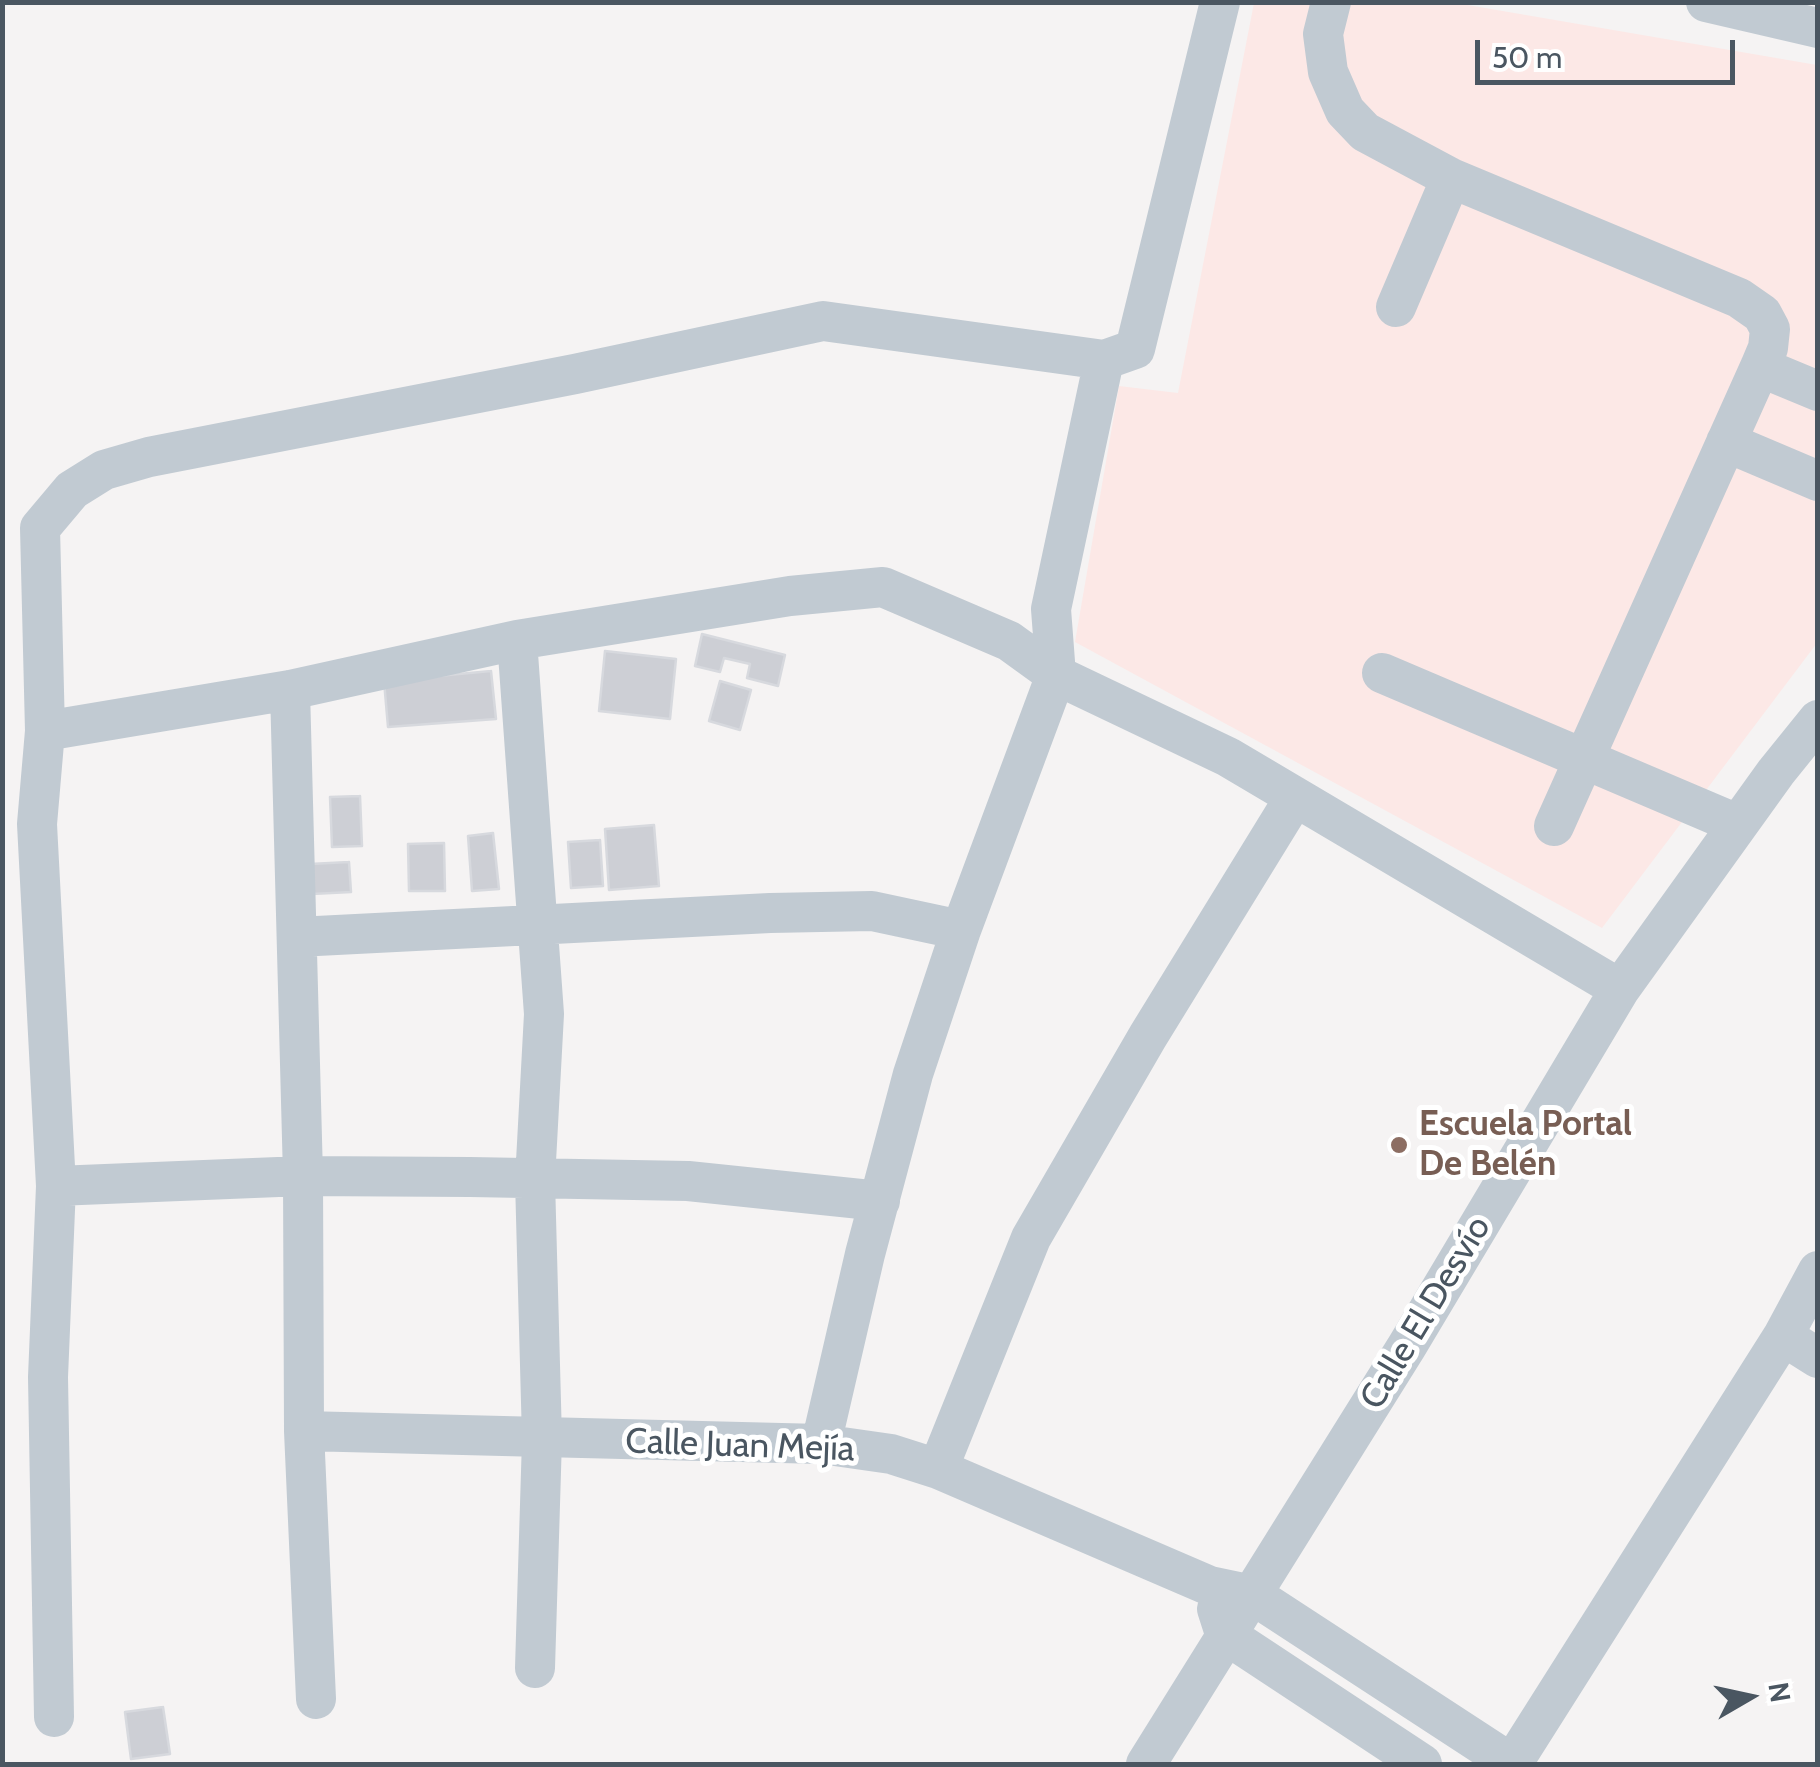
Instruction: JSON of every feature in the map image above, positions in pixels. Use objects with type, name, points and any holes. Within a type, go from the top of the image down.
[{"type":"street","points":[[54,1717],[48,1378],[56,1186],[37,824],[46,731],[40,528],[72,490],[104,470],[149,457],[576,374],[823,321],[1104,360],[1135,350],[1220,2]]},
{"type":"street","points":[[1330,2],[1323,34],[1328,72],[1345,110],[1365,132],[1450,178],[1739,298],[1762,314],[1770,329],[1760,367],[1554,826]]},
{"type":"street","points":[[1706,2],[1818,28]]},
{"type":"street","points":[[1396,307],[1450,178]]},
{"type":"street","points":[[822,1444],[913,1074],[960,930],[1056,675],[1051,609],[1104,360]]},
{"type":"street","points":[[1760,367],[1818,391]]},
{"type":"street","points":[[1726,442],[1818,481]]},
{"type":"street","points":[[46,731],[290,690],[517,640],[790,596],[883,587],[1009,641],[1056,675],[1228,757],[1620,989]]},
{"type":"street","points":[[517,640],[544,1014],[535,1180],[542,1439],[536,1668]]},
{"type":"street","points":[[1382,673],[1737,824]]},
{"type":"street","points":[[290,690],[303,1176],[304,1431],[316,1699]]},
{"type":"street","name":"Calle El Desvío","points":[[1146,1764],[1407,1346],[1620,989],[1737,824],[1818,720]]},
{"type":"street","points":[[938,1469],[1031,1238],[1148,1036],[1295,797]]},
{"type":"street","points":[[297,938],[770,913],[872,912],[960,930]]},
{"type":"street","points":[[56,1186],[303,1176],[688,1181],[880,1201]]},
{"type":"street","points":[[1512,1764],[1782,1336],[1818,1271]]},
{"type":"street","points":[[1782,1336],[1818,1358]]},
{"type":"street","name":"Calle Juan Mejía","points":[[304,1431],[822,1444],[891,1454],[938,1469],[1210,1586],[1253,1595],[1512,1764]]},
{"type":"street","points":[[1210,1586],[1224,1634],[1422,1764]]},
{"type":"shaded area","points":[[1254,3],[1456,3],[1817,65],[1817,643],[1602,928],[1075,642],[1119,386],[1178,393]]},
{"type":"building","points":[[702,634],[785,655],[778,686],[747,678],[750,664],[724,658],[720,672],[695,666]]},
{"type":"building","points":[[605,651],[676,659],[670,719],[599,711]]},
{"type":"building","points":[[491,671],[496,719],[388,727],[384,681]]},
{"type":"building","points":[[720,681],[751,690],[740,730],[709,721]]},
{"type":"building","points":[[360,796],[362,846],[332,847],[330,797]]},
{"type":"building","points":[[654,825],[659,886],[609,890],[605,829]]},
{"type":"building","points":[[493,833],[499,889],[472,891],[468,836]]},
{"type":"building","points":[[600,840],[603,886],[571,888],[568,842]]},
{"type":"building","points":[[444,843],[445,891],[409,891],[408,844]]},
{"type":"building","points":[[349,862],[351,892],[312,894],[310,864]]},
{"type":"building","points":[[163,1707],[170,1754],[131,1759],[125,1712]]},
{"type":"place","name":"Escuela Portal De Belén","points":[[1399,1145]]}]
